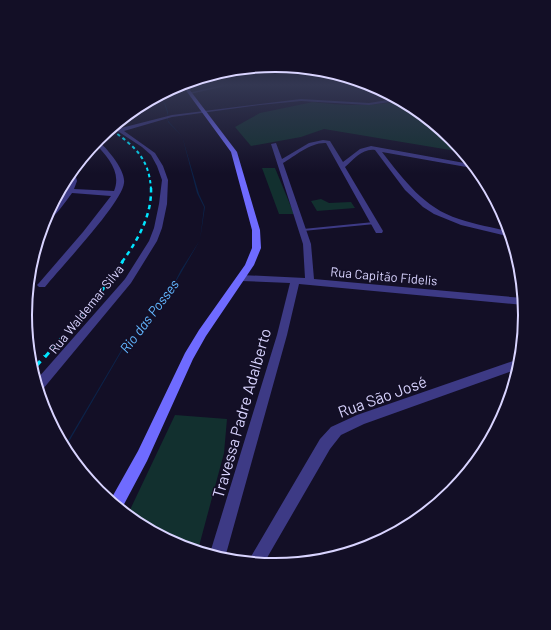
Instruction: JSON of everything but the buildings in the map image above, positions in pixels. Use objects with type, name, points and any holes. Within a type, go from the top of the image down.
[{"type":"main road","points":[[118,500],[143,455],[193,349],[256,253],[258,243],[256,230],[237,159],[234,152],[206,114]]},
{"type":"street","points":[[120,127],[182,114]]},
{"type":"street","name":"Rua Waldemar Silva","points":[[41,382],[128,281],[153,241],[158,228],[163,204],[165,180],[160,166],[153,154],[119,129]]},
{"type":"street","points":[[281,162],[316,142],[324,140],[328,142],[379,231]]},
{"type":"street","points":[[274,144],[303,230],[309,257],[310,282]]},
{"type":"street","points":[[42,285],[103,213],[117,194],[121,184],[120,175],[107,152],[100,146]]},
{"type":"street","points":[[342,166],[362,150],[371,148],[468,165]]},
{"type":"street","points":[[377,149],[415,197],[427,207],[448,218],[505,234]]},
{"type":"street","points":[[67,190],[74,183],[74,179]]},
{"type":"street","points":[[66,191],[117,194]]},
{"type":"street","name":"Rua Capitão Fidelis","points":[[241,278],[295,280],[518,302]]},
{"type":"street","name":"Travessa Padre Adalberto","points":[[219,552],[282,335],[295,280]]},
{"type":"street","name":"Rua São José","points":[[258,558],[325,444],[336,431],[361,420],[513,366]]},
{"type":"lane","points":[[303,230],[374,222]]},
{"type":"green space","points":[[258,114],[413,114],[436,132],[456,151],[324,129],[301,137],[251,146],[235,127]]},
{"type":"green space","points":[[262,168],[275,168],[294,214],[279,214]]},
{"type":"green space","points":[[321,199],[329,203],[351,202],[355,208],[317,211],[311,201]]},
{"type":"green space","points":[[175,415],[227,419],[224,453],[199,547],[154,526],[130,510]]},
{"type":"water","points":[[182,136],[199,194],[205,207],[200,240],[204,207],[197,193]]},
{"type":"water","points":[[200,240],[167,297],[181,270]]},
{"type":"water","points":[[167,297],[123,349],[68,443],[68,441],[122,349]]},
{"type":"railway","points":[[115,132],[128,142],[144,161],[150,178],[151,189]]},
{"type":"railway","points":[[122,262],[143,227],[149,208],[151,189]]},
{"type":"railway","points":[[45,357],[98,296],[123,261]]},
{"type":"railway","points":[[37,364],[45,356]]},
{"type":"water label","name":"Rio das Posses","points":[[149,316]]}]
